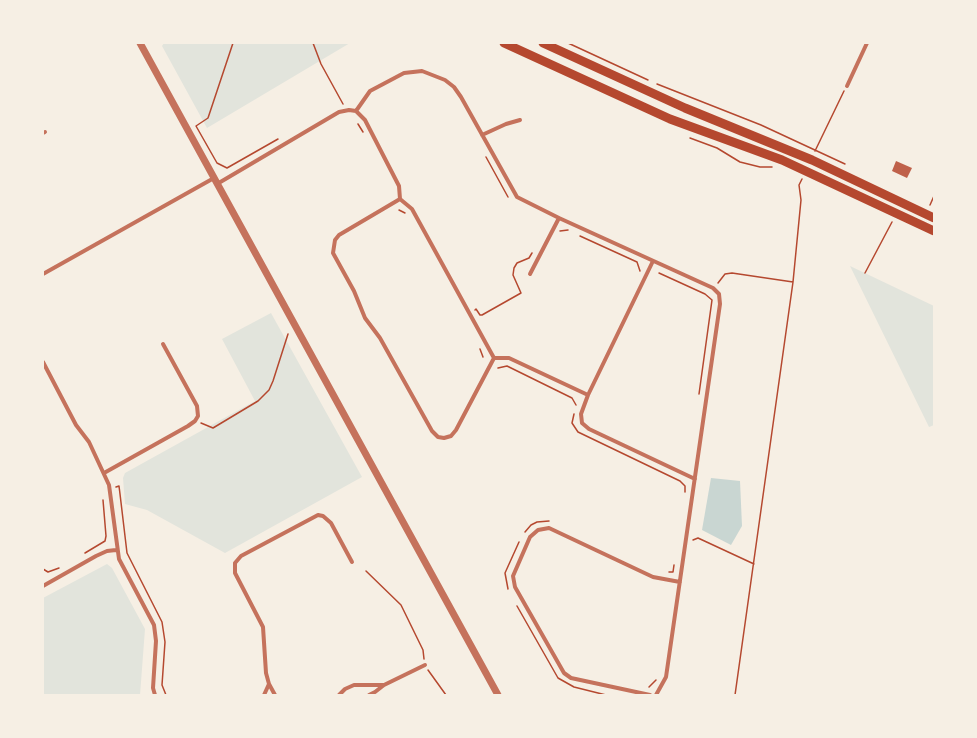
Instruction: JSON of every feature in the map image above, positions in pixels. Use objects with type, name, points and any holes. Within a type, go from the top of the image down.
[{"type":"main road","points":[[543,43],[685,108],[812,160],[934,218]]},
{"type":"main road","points":[[508,44],[684,124],[782,160],[934,231]]},
{"type":"street","points":[[140,43],[498,695]]},
{"type":"street","points":[[847,86],[867,43]]},
{"type":"street","points":[[356,111],[370,91],[404,73],[422,71],[445,80],[454,87],[517,197],[559,218],[712,288],[719,294],[720,304],[666,677],[656,695]]},
{"type":"street","points":[[43,274],[339,112],[349,110],[356,111],[365,120],[399,186],[400,198],[412,209],[494,358]]},
{"type":"street","points":[[482,135],[520,120]]},
{"type":"street","points":[[400,198],[339,235],[335,240],[333,253],[354,291],[360,310],[380,338],[432,431],[438,437],[444,438],[451,436],[456,430],[494,358]]},
{"type":"street","points":[[530,274],[559,218]]},
{"type":"street","points":[[653,261],[588,395],[581,414],[582,422],[589,429],[695,479]]},
{"type":"street","points":[[104,473],[195,421],[198,411],[197,406],[163,344]]},
{"type":"street","points":[[494,358],[508,358],[588,395]]},
{"type":"street","points":[[43,362],[104,473],[109,485],[116,550],[119,559],[154,625],[156,641],[153,688],[155,695]]},
{"type":"street","points":[[275,695],[269,684],[265,667],[263,628],[235,573],[234,568],[237,560],[318,515],[323,516],[331,523],[352,562]]},
{"type":"street","points":[[650,695],[571,678],[564,673],[515,587],[513,576],[530,537],[538,530],[549,528],[653,577],[680,582]]},
{"type":"street","points":[[43,586],[96,556],[107,551],[116,550]]},
{"type":"street","points":[[369,695],[384,685],[425,665]]},
{"type":"street","points":[[264,695],[269,684]]},
{"type":"street","points":[[339,695],[345,689],[354,685],[384,685]]},
{"type":"path","points":[[233,43],[208,118],[196,126],[217,163],[227,168],[278,139]]},
{"type":"path","points":[[313,43],[321,64],[343,103],[340,104]]},
{"type":"path","points":[[568,43],[650,81]]},
{"type":"path","points":[[657,84],[739,115],[850,167]]},
{"type":"path","points":[[812,160],[847,86]]},
{"type":"path","points":[[690,138],[717,148],[740,162],[760,167],[776,168]]},
{"type":"path","points":[[483,152],[512,201]]},
{"type":"path","points":[[797,176],[809,182]]},
{"type":"path","points":[[735,695],[793,282],[801,200],[799,185],[802,179]]},
{"type":"path","points":[[930,205],[934,207]]},
{"type":"path","points":[[865,273],[892,222],[885,219]]},
{"type":"path","points":[[559,230],[567,230],[637,262],[639,264],[640,274]]},
{"type":"path","points":[[474,311],[476,309],[480,315],[482,315],[521,293],[513,275],[514,268],[518,263],[529,258],[534,252]]},
{"type":"path","points":[[659,273],[706,294],[712,300],[698,401]]},
{"type":"path","points":[[717,285],[719,279],[725,274],[732,273],[793,282]]},
{"type":"path","points":[[195,421],[213,428],[258,401],[269,390],[288,334]]},
{"type":"path","points":[[498,368],[507,366],[572,398],[576,405],[572,423],[578,432],[680,481],[685,489],[685,496]]},
{"type":"path","points":[[510,594],[505,580],[505,573],[508,564],[526,530],[537,522],[550,520]]},
{"type":"path","points":[[694,541],[698,538],[754,564]]},
{"type":"path","points":[[663,572],[673,572],[675,565]]},
{"type":"path","points":[[366,571],[401,605],[423,650],[425,665],[438,681],[446,695]]},
{"type":"path","points":[[514,600],[558,678],[574,687],[606,695]]},
{"type":"path","points":[[649,686],[657,679]]},
{"type":"shaded area","points":[[164,43],[350,43],[207,128],[162,46]]},
{"type":"shaded area","points":[[850,266],[934,306],[934,425],[929,427]]},
{"type":"shaded area","points":[[271,313],[362,477],[225,553],[147,510],[125,504],[123,478],[125,473],[255,401],[222,339]]},
{"type":"shaded area","points":[[711,478],[740,481],[742,526],[731,545],[702,530]]},
{"type":"shaded area","points":[[107,564],[112,568],[145,629],[140,695],[43,695],[43,598]]},
{"type":"building","points":[[896,161],[912,168],[907,178],[892,171]]}]
